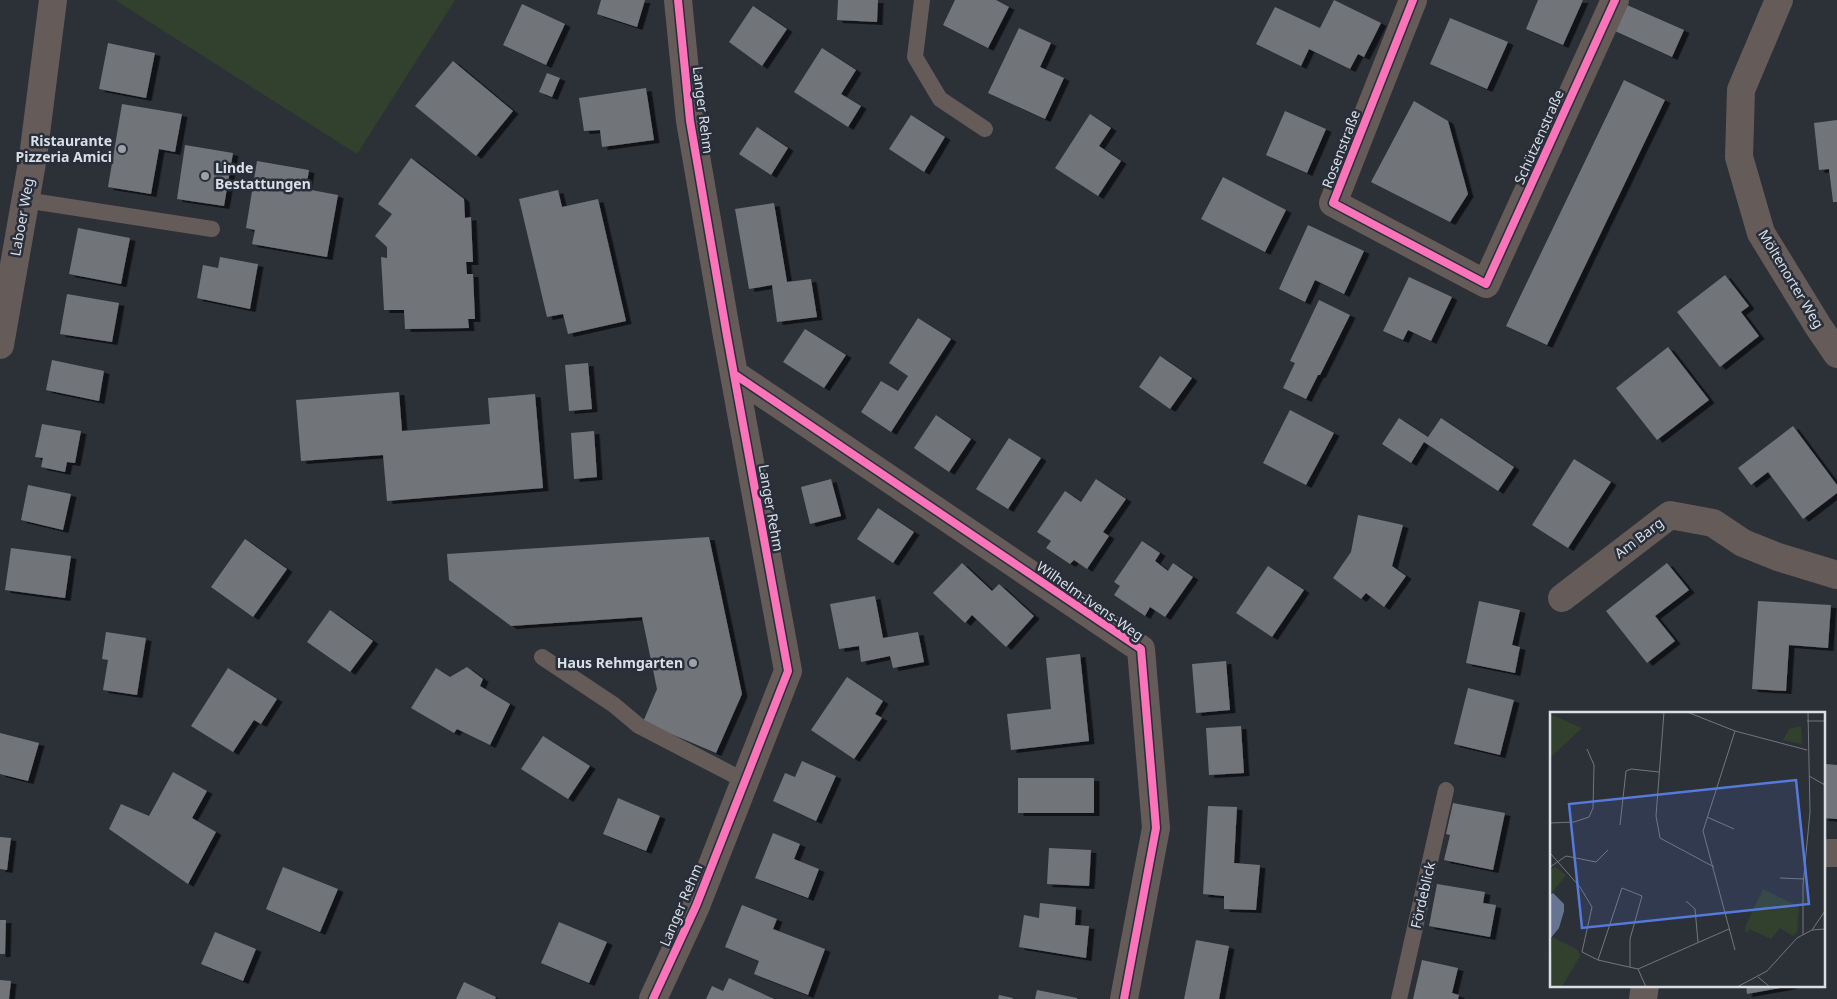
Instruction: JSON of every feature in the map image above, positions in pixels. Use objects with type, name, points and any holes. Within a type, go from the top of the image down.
[{"type":"street","name":"Laboer Weg","points":[[0,345],[33,157],[54,0]]},
{"type":"street","name":"Langer Rehm","points":[[653,999],[696,906],[788,671],[690,121],[678,0]]},
{"type":"street","name":"Rosenstraße","points":[[1413,0],[1333,203],[1486,284]]},
{"type":"street","name":"Schützenstraße","points":[[1486,284],[1615,0]]},
{"type":"street","name":"Möltenorter Weg","points":[[1779,0],[1741,90],[1740,157],[1761,233],[1837,354]]},
{"type":"street","name":"Wilhelm-Ivens-Weg","points":[[734,374],[1140,649],[1156,828],[1124,999]]},
{"type":"street","name":"Am Barg","points":[[1562,598],[1670,515],[1713,523],[1743,543],[1837,575]]},
{"type":"street","points":[[1824,853],[1837,853]]},
{"type":"street","points":[[1643,999],[1645,986]]},
{"type":"lane","points":[[922,0],[915,57],[940,98],[985,129]]},
{"type":"lane","points":[[25,200],[212,229]]},
{"type":"lane","points":[[542,657],[614,705],[639,726],[745,782]]},
{"type":"lane","name":"Fördeblick","points":[[1399,999],[1446,790]]},
{"type":"green space","points":[[115,0],[455,0],[357,154]]},
{"type":"building","points":[[601,0],[645,0],[637,27],[597,14]]},
{"type":"building","points":[[838,0],[878,0],[877,22],[837,20]]},
{"type":"building","points":[[955,0],[996,0],[1009,7],[988,48],[943,25]]},
{"type":"building","points":[[1334,0],[1381,23],[1364,57],[1358,54],[1350,69],[1309,49],[1301,66],[1256,44],[1275,7],[1320,28]]},
{"type":"building","points":[[1538,0],[1583,0],[1563,45],[1526,29]]},
{"type":"building","points":[[522,4],[565,24],[546,65],[503,45]]},
{"type":"building","points":[[1627,5],[1684,30],[1672,57],[1615,31]]},
{"type":"building","points":[[753,6],[787,29],[762,66],[729,42]]},
{"type":"building","points":[[1450,18],[1508,42],[1487,89],[1430,64]]},
{"type":"building","points":[[1019,28],[1051,43],[1040,67],[1064,78],[1045,119],[988,93]]},
{"type":"building","points":[[108,43],[155,53],[146,98],[99,89]]},
{"type":"building","points":[[822,48],[856,70],[841,94],[861,106],[848,127],[794,92]]},
{"type":"building","points":[[453,61],[513,111],[476,156],[415,106]]},
{"type":"building","points":[[547,73],[560,78],[552,97],[539,92]]},
{"type":"building","points":[[1624,80],[1665,100],[1547,345],[1506,326]]},
{"type":"building","points":[[646,88],[654,140],[602,147],[600,130],[584,131],[579,98]]},
{"type":"building","points":[[1414,101],[1448,121],[1468,194],[1450,222],[1371,182]]},
{"type":"building","points":[[122,104],[182,114],[175,152],[159,149],[151,194],[108,187]]},
{"type":"building","points":[[1285,111],[1326,129],[1307,173],[1266,155]]},
{"type":"building","points":[[1090,114],[1111,128],[1099,146],[1121,161],[1098,196],[1055,168]]},
{"type":"building","points":[[911,115],[945,137],[924,172],[889,149]]},
{"type":"building","points":[[1837,120],[1837,202],[1833,202],[1829,169],[1819,170],[1814,123]]},
{"type":"building","points":[[757,127],[788,148],[771,175],[739,154]]},
{"type":"building","name":"Linde Bestattungen","points":[[185,145],[233,153],[224,206],[177,199]]},
{"type":"building","points":[[411,158],[464,199],[465,218],[471,217],[473,262],[466,262],[467,274],[473,274],[475,319],[468,319],[469,328],[405,329],[404,310],[384,310],[381,257],[387,258],[387,247],[375,236],[392,214],[378,204]]},
{"type":"building","points":[[257,161],[309,170],[306,189],[338,195],[327,257],[252,244],[255,230],[246,228]]},
{"type":"building","points":[[1223,177],[1286,210],[1265,252],[1201,219]]},
{"type":"building","points":[[558,190],[562,207],[598,199],[626,321],[568,334],[563,314],[547,317],[519,199]]},
{"type":"building","points":[[774,203],[787,282],[811,279],[817,317],[777,322],[772,285],[749,289],[735,209]]},
{"type":"building","points":[[1308,225],[1364,251],[1344,294],[1315,280],[1305,302],[1279,289]]},
{"type":"building","points":[[78,228],[130,238],[121,284],[69,274]]},
{"type":"building","points":[[220,257],[258,264],[250,309],[197,298],[203,265],[218,268]]},
{"type":"building","points":[[1725,275],[1749,306],[1741,312],[1759,336],[1720,367],[1677,312]]},
{"type":"building","points":[[1409,277],[1452,297],[1431,341],[1408,330],[1403,340],[1383,331]]},
{"type":"building","points":[[67,294],[119,303],[112,342],[60,334]]},
{"type":"building","points":[[1319,300],[1350,315],[1306,399],[1283,388],[1295,363],[1290,361]]},
{"type":"building","points":[[918,318],[951,339],[891,432],[861,412],[881,381],[898,391],[908,376],[889,363]]},
{"type":"building","points":[[805,329],[846,355],[824,388],[783,362]]},
{"type":"building","points":[[1668,347],[1709,400],[1657,440],[1616,388]]},
{"type":"building","points":[[1160,356],[1192,378],[1170,409],[1139,387]]},
{"type":"building","points":[[52,360],[104,371],[99,401],[46,390]]},
{"type":"building","points":[[588,363],[592,409],[569,411],[565,365]]},
{"type":"building","points":[[399,392],[402,431],[490,424],[488,398],[535,394],[543,488],[387,501],[383,455],[301,461],[296,400]]},
{"type":"building","points":[[1290,410],[1334,433],[1306,485],[1263,463]]},
{"type":"building","points":[[936,415],[971,439],[949,472],[914,448]]},
{"type":"building","points":[[1399,418],[1428,437],[1441,418],[1514,467],[1498,491],[1424,442],[1411,463],[1382,444]]},
{"type":"building","points":[[42,424],[81,431],[75,463],[67,462],[65,472],[41,467],[43,458],[35,457]]},
{"type":"building","points":[[1793,426],[1837,485],[1837,493],[1803,519],[1768,472],[1751,485],[1738,468]]},
{"type":"building","points":[[594,431],[597,477],[574,479],[571,433]]},
{"type":"building","points":[[1009,438],[1041,458],[1008,509],[976,489]]},
{"type":"building","points":[[1574,459],[1611,482],[1568,548],[1532,525]]},
{"type":"building","points":[[831,479],[841,516],[810,524],[801,487]]},
{"type":"building","points":[[1096,479],[1126,499],[1103,532],[1109,536],[1087,569],[1074,560],[1070,564],[1046,548],[1051,541],[1037,532],[1065,491],[1081,502]]},
{"type":"building","points":[[28,485],[71,494],[63,530],[21,520]]},
{"type":"building","points":[[878,508],[914,532],[893,563],[857,539]]},
{"type":"building","points":[[1358,515],[1403,525],[1392,566],[1406,576],[1384,607],[1366,593],[1361,599],[1333,578],[1351,552]]},
{"type":"building","name":"Haus Rehmgarten","points":[[709,537],[742,694],[716,753],[643,722],[657,689],[642,617],[511,626],[449,580],[447,554]]},
{"type":"building","points":[[245,539],[287,569],[253,617],[211,587]]},
{"type":"building","points":[[1142,541],[1160,553],[1155,561],[1168,571],[1173,563],[1193,577],[1165,617],[1150,607],[1145,616],[1114,595],[1120,586],[1114,582]]},
{"type":"building","points":[[11,548],[71,556],[65,598],[5,590]]},
{"type":"building","points":[[962,563],[992,591],[999,584],[1034,616],[1006,647],[972,615],[965,623],[933,593]]},
{"type":"building","points":[[1667,563],[1689,590],[1655,616],[1675,641],[1647,663],[1606,611]]},
{"type":"building","points":[[1268,566],[1304,590],[1272,637],[1236,613]]},
{"type":"building","points":[[875,596],[883,638],[918,632],[924,662],[893,668],[890,656],[861,662],[859,646],[839,649],[830,604]]},
{"type":"building","points":[[1479,601],[1520,610],[1512,645],[1520,647],[1515,673],[1466,663]]},
{"type":"building","points":[[1758,601],[1831,605],[1828,648],[1789,645],[1786,691],[1752,689]]},
{"type":"building","points":[[330,610],[373,641],[350,672],[307,642]]},
{"type":"building","points":[[106,632],[146,638],[137,695],[103,690],[108,660],[102,659]]},
{"type":"building","points":[[1080,654],[1089,741],[1011,750],[1007,714],[1051,709],[1046,658]]},
{"type":"building","points":[[1226,661],[1230,710],[1196,713],[1192,664]]},
{"type":"building","points":[[467,667],[483,679],[480,686],[510,704],[490,745],[457,729],[454,733],[411,708],[436,668],[450,677]]},
{"type":"building","points":[[228,668],[277,699],[261,724],[254,720],[233,752],[191,726]]},
{"type":"building","points":[[847,677],[883,701],[875,714],[882,718],[854,759],[811,730]]},
{"type":"building","points":[[1468,688],[1514,700],[1500,755],[1454,744]]},
{"type":"building","points":[[1241,726],[1244,773],[1209,775],[1206,728]]},
{"type":"building","points":[[0,733],[39,743],[28,781],[0,774]]},
{"type":"building","points":[[543,736],[590,766],[568,799],[521,769]]},
{"type":"building","points":[[802,761],[836,776],[816,821],[773,801],[785,773],[795,777]]},
{"type":"building","points":[[1826,764],[1837,765],[1837,819],[1824,818],[1824,776]]},
{"type":"building","points":[[173,772],[207,791],[192,818],[216,832],[188,884],[109,829],[121,804],[149,816]]},
{"type":"building","points":[[1018,778],[1094,778],[1094,813],[1018,813]]},
{"type":"building","points":[[618,798],[660,816],[646,851],[603,834]]},
{"type":"building","points":[[1453,803],[1505,813],[1493,870],[1444,860],[1450,835],[1446,834]]},
{"type":"building","points":[[1208,806],[1237,807],[1234,863],[1260,865],[1256,910],[1224,909],[1224,896],[1203,894]]},
{"type":"building","points":[[773,833],[800,844],[794,859],[819,869],[808,898],[755,878]]},
{"type":"building","points":[[0,837],[11,838],[7,870],[0,869]]},
{"type":"building","points":[[1049,848],[1091,850],[1089,886],[1047,884]]},
{"type":"building","points":[[283,867],[338,889],[320,932],[266,909]]},
{"type":"building","points":[[1437,884],[1485,892],[1483,903],[1496,905],[1490,937],[1429,926]]},
{"type":"building","points":[[1040,903],[1076,907],[1075,925],[1089,926],[1086,958],[1019,947],[1024,915],[1039,918]]},
{"type":"building","points":[[742,905],[777,919],[773,929],[825,949],[808,995],[754,974],[759,961],[725,947]]},
{"type":"building","points":[[0,920],[6,920],[5,954],[0,954]]},
{"type":"building","points":[[559,922],[607,942],[589,983],[541,963]]},
{"type":"building","points":[[215,932],[256,949],[243,981],[201,964]]},
{"type":"building","points":[[1196,940],[1229,946],[1219,999],[1184,999]]},
{"type":"building","points":[[1422,960],[1458,968],[1452,993],[1459,995],[1458,999],[1413,999]]},
{"type":"building","points":[[729,978],[774,999],[706,999],[712,986],[723,991]]},
{"type":"building","points":[[0,980],[11,981],[9,999],[0,999]]},
{"type":"building","points":[[464,982],[496,997],[495,999],[456,999]]},
{"type":"building","points":[[1746,986],[1791,986],[1747,994]]},
{"type":"building","points":[[1037,990],[1077,998],[1077,999],[1035,999]]},
{"type":"building","points":[[999,995],[1013,998],[998,999]]},
{"type":"cycle path","points":[[653,999],[696,906],[788,671],[690,121],[678,0]]},
{"type":"cycle path","points":[[1413,0],[1333,203],[1486,284],[1615,0]]},
{"type":"cycle path","points":[[734,374],[1141,649],[1156,828],[1124,999]]},
{"type":"place","name":"Ristaurante Pizzeria Amici","points":[[122,149]]},
{"type":"place","name":"Linde Bestattungen","points":[[205,176]]},
{"type":"place","name":"Haus Rehmgarten","points":[[693,663]]}]
